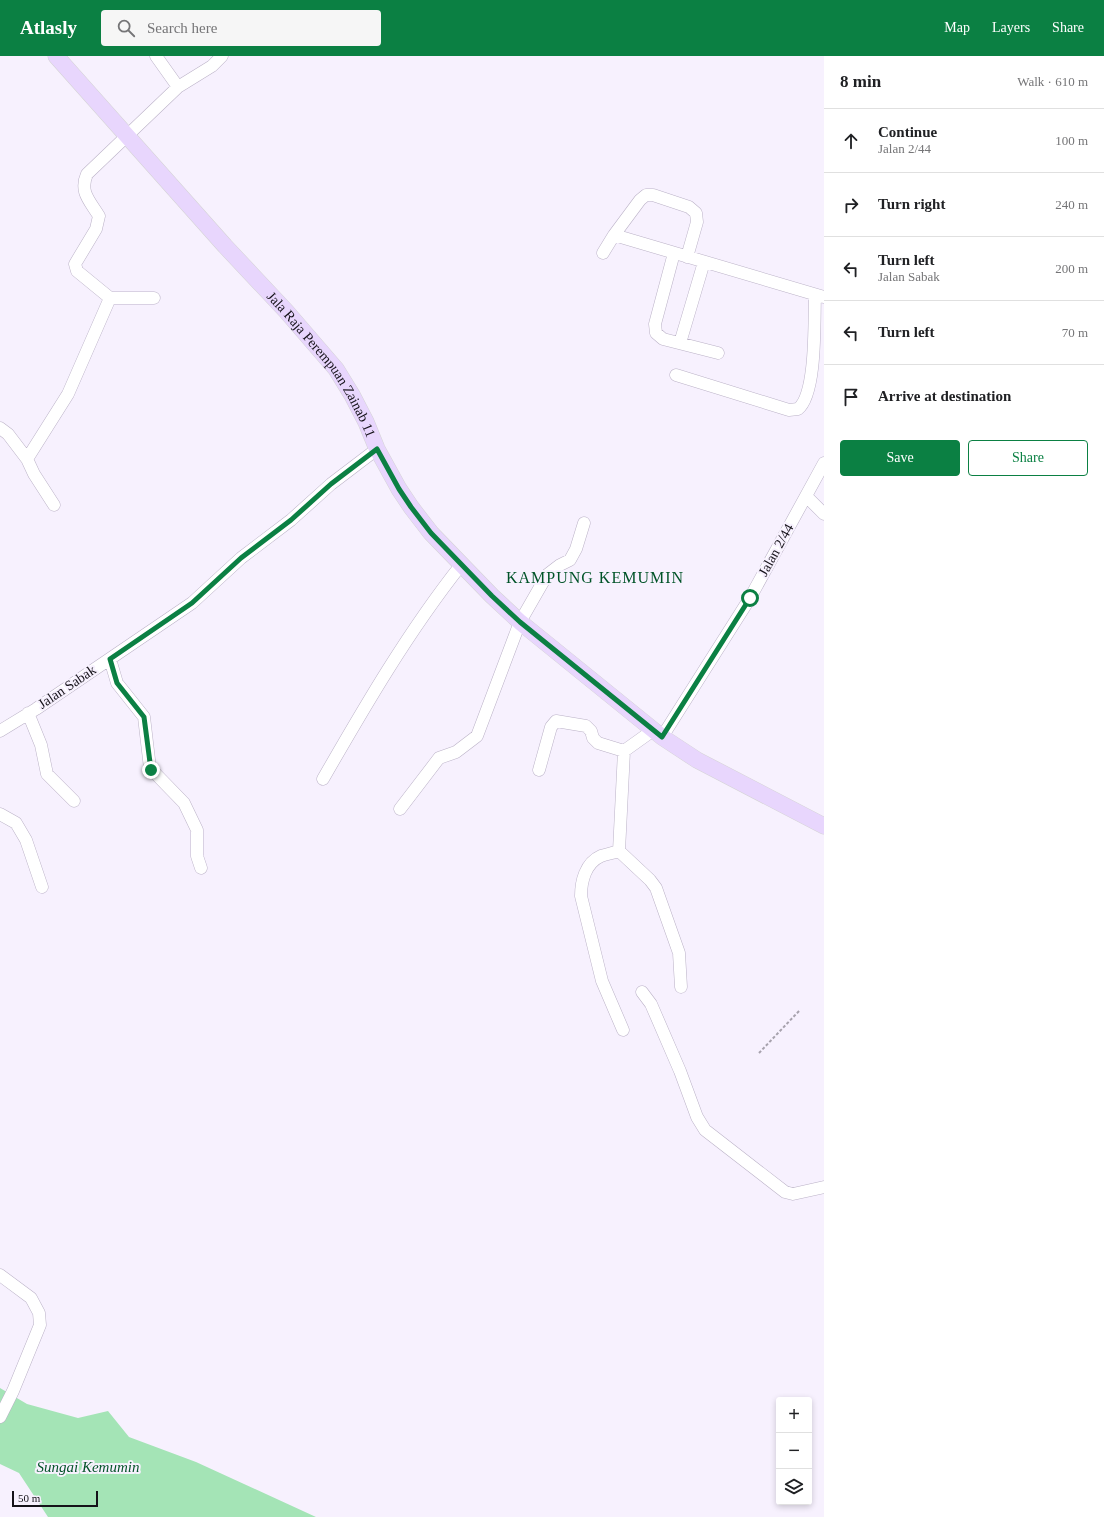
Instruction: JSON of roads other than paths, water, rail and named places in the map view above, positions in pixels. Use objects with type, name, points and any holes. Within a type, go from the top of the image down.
[{"type":"main road","name":"Jala Raja Perempuan Zainab 11","points":[[56,56],[286,311],[336,369],[366,422],[377,449],[399,489],[431,533],[461,565],[520,622],[657,734],[697,760],[824,826]]},
{"type":"street","points":[[156,56],[178,87]]},
{"type":"street","points":[[154,298],[110,298],[77,271],[75,264],[96,229],[99,216],[84,192],[83,187],[87,174],[127,135],[178,87],[212,66],[222,56]]},
{"type":"street","points":[[603,253],[640,200],[646,195],[653,195],[689,207],[696,213],[697,222],[687,257]]},
{"type":"street","points":[[614,236],[820,296],[811,378],[804,402],[798,409],[788,410],[676,375]]},
{"type":"street","points":[[674,253],[654,329],[659,337],[718,353]]},
{"type":"street","points":[[680,343],[704,262]]},
{"type":"street","points":[[27,459],[68,394],[110,298]]},
{"type":"street","points":[[0,428],[8,434],[27,459],[34,474],[54,505]]},
{"type":"street","name":"Jalan Sabak","points":[[0,731],[192,603],[241,558],[291,520],[331,484],[377,449]]},
{"type":"street","name":"Jalan 2/44","points":[[657,734],[750,598],[824,464]]},
{"type":"street","points":[[806,496],[824,514]]},
{"type":"street","points":[[400,809],[439,758],[456,752],[477,736],[520,622],[547,575],[560,565],[570,560],[576,549],[584,523]]},
{"type":"street","points":[[323,779],[357,719],[398,655],[442,589],[461,565]]},
{"type":"street","points":[[110,659],[117,683],[144,717],[150,768],[184,803],[197,830],[197,856],[201,868]]},
{"type":"street","points":[[28,713],[41,744],[47,774],[74,801]]},
{"type":"street","points":[[539,770],[551,727],[556,721],[586,726],[591,731],[593,738],[598,743],[624,751],[657,734]]},
{"type":"street","points":[[624,751],[619,851],[650,880],[656,888],[679,953],[681,987]]},
{"type":"street","points":[[0,814],[16,823],[26,840],[42,888]]},
{"type":"street","points":[[619,851],[600,856],[593,862],[586,871],[581,885],[581,896],[602,981],[623,1030]]},
{"type":"street","points":[[642,992],[651,1004],[680,1071],[697,1118],[705,1130],[785,1192],[793,1194],[824,1187]]},
{"type":"street","points":[[0,1275],[30,1298],[39,1313],[40,1325],[13,1391],[0,1417]]},
{"type":"water","name":"Sungai Kemumin","points":[[0,1388],[27,1404],[78,1418],[108,1411],[129,1437],[196,1462],[316,1517],[48,1517],[19,1473],[0,1464]]},
{"type":"district","name":"KAMPUNG KEMUMIN","points":[[595,577]]}]
